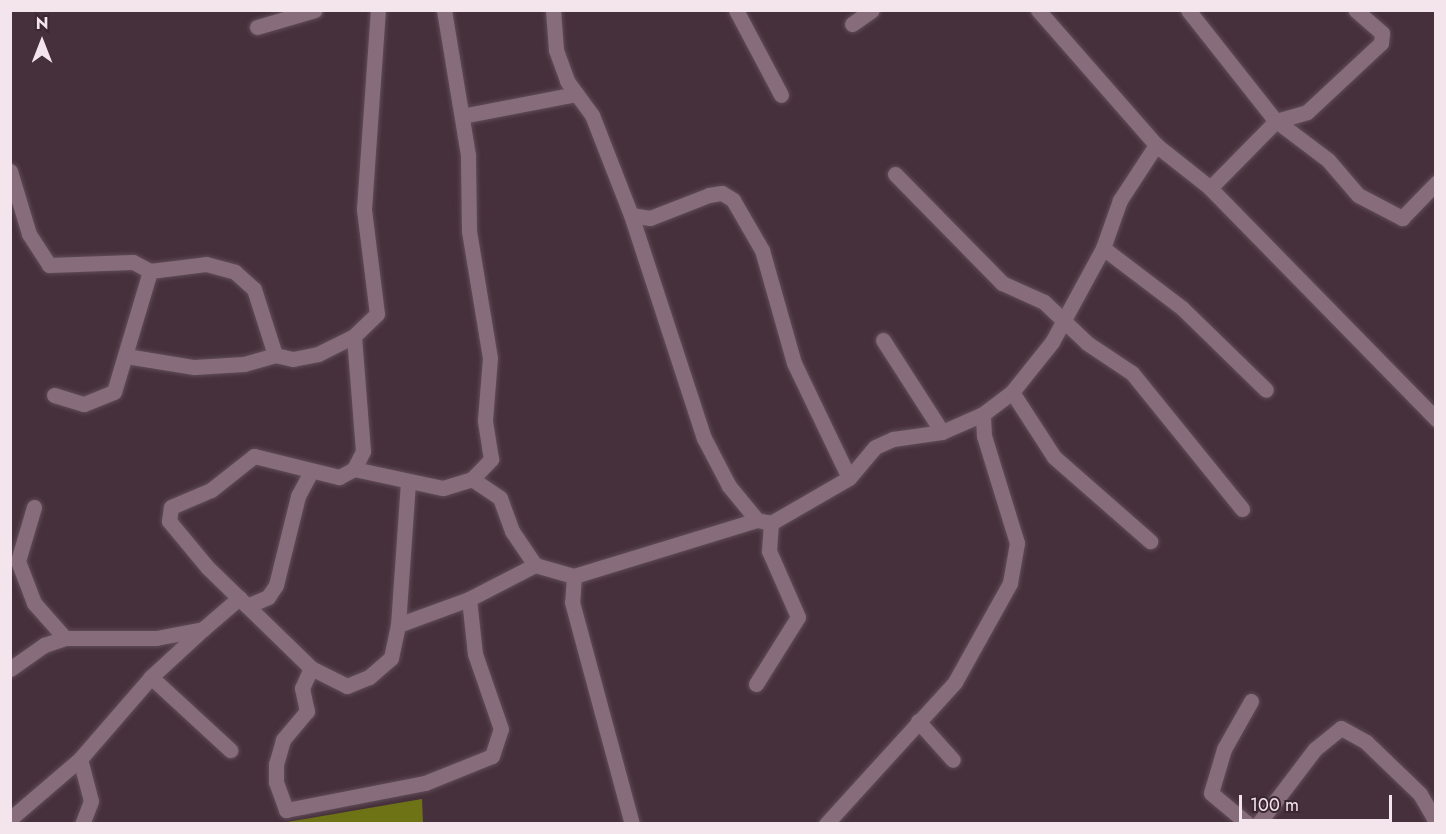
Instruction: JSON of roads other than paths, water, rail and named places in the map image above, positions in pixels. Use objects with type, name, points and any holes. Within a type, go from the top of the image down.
[{"type":"street","points":[[257,27],[315,10]]},
{"type":"street","points":[[126,356],[194,367],[244,364],[275,355],[293,359],[318,354],[354,336],[377,314],[364,209],[378,10]]},
{"type":"street","points":[[354,469],[408,483],[443,488],[472,478],[491,459],[484,420],[490,358],[469,231],[468,155],[444,10]]},
{"type":"street","points":[[554,10],[556,50],[576,94],[592,115],[631,215],[704,438],[729,486],[764,521],[769,551],[798,616],[756,684]]},
{"type":"street","points":[[736,10],[781,95]]},
{"type":"street","points":[[852,24],[872,10]]},
{"type":"street","points":[[1038,10],[1156,145],[1210,188],[1436,419]]},
{"type":"street","points":[[1188,10],[1277,121],[1328,160],[1358,195],[1402,218],[1436,183]]},
{"type":"street","points":[[1210,188],[1277,121],[1307,112],[1381,43],[1382,33],[1356,10]]},
{"type":"street","points":[[462,116],[576,94]]},
{"type":"street","points":[[398,625],[469,599],[535,566],[574,576],[764,521],[849,478],[875,447],[893,439],[942,432],[983,414],[1012,392],[1064,318],[1103,248],[1120,200],[1156,145]]},
{"type":"street","points":[[10,171],[28,234],[49,265],[133,262],[150,271],[206,264],[235,272],[254,289],[275,355]]},
{"type":"street","points":[[895,174],[1002,283],[1019,287],[1064,318],[1155,395],[1208,472],[1242,509]]},
{"type":"street","points":[[631,215],[650,218],[709,195],[722,193],[733,200],[762,250],[794,363],[849,478]]},
{"type":"street","points":[[1103,248],[1190,315],[1266,390]]},
{"type":"street","points":[[54,395],[84,404],[105,400],[114,392],[150,271]]},
{"type":"street","points":[[354,336],[363,451],[354,469],[339,477],[311,472],[273,457],[254,456],[211,490],[171,507],[169,521],[181,540],[311,668],[347,686],[369,677],[391,658],[398,625],[408,483]]},
{"type":"street","points":[[883,340],[942,432]]},
{"type":"street","points":[[1012,392],[1054,457],[1150,541]]},
{"type":"street","points":[[826,824],[960,673],[1018,557],[984,436],[983,414]]},
{"type":"street","points":[[13,817],[80,759],[151,677],[203,629],[243,602],[268,597],[276,585],[298,496],[311,472]]},
{"type":"street","points":[[472,478],[500,498],[512,531],[535,566]]},
{"type":"street","points":[[34,507],[18,561],[34,603],[65,638]]},
{"type":"street","points":[[574,576],[572,602],[632,824]]},
{"type":"street","points":[[311,668],[302,688],[307,711],[283,740],[276,764],[276,783],[286,810],[425,783],[492,756],[501,729],[475,654],[469,599]]},
{"type":"street","points":[[10,669],[44,645],[65,638],[156,638],[203,629]]},
{"type":"street","points":[[151,677],[230,750]]},
{"type":"street","points":[[1248,824],[1211,793],[1224,749],[1251,701]]},
{"type":"street","points":[[918,721],[953,760]]},
{"type":"street","points":[[1258,824],[1315,749],[1341,728],[1366,742],[1428,795],[1435,823]]},
{"type":"street","points":[[80,759],[91,801],[82,824]]}]
